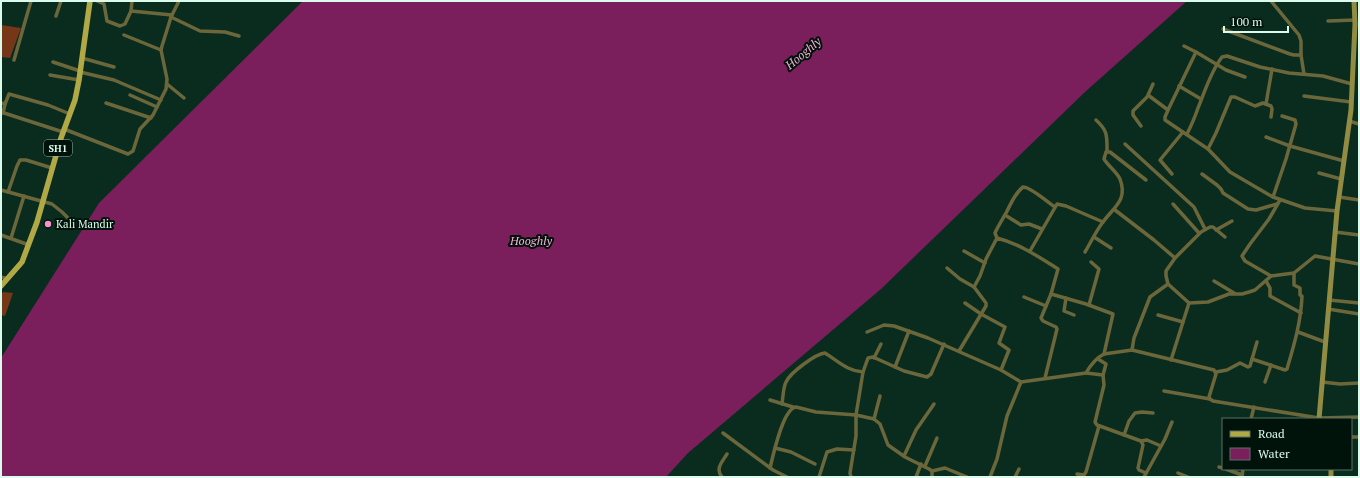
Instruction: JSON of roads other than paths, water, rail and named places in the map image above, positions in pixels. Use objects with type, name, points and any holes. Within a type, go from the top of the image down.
[{"type":"main road","name":"SH1","points":[[1,286],[22,262],[44,201],[52,168],[75,100],[90,1]]},
{"type":"street","points":[[14,60],[31,1]]},
{"type":"street","points":[[56,16],[61,1]]},
{"type":"street","points":[[97,1],[104,4],[108,21],[120,26],[125,24],[131,10],[132,1]]},
{"type":"street","points":[[70,114],[48,105],[9,94],[2,112],[64,131],[128,154],[131,153],[134,149],[140,129],[151,118],[161,100],[167,84],[161,50],[171,16],[179,1]]},
{"type":"street","points":[[1271,1],[1299,36],[1301,41],[1301,55],[1304,74]]},
{"type":"street","points":[[1319,418],[1337,211],[1350,121],[1356,23],[1354,1]]},
{"type":"street","points":[[131,10],[171,16],[200,31],[225,32],[239,36]]},
{"type":"street","points":[[1328,21],[1356,23]]},
{"type":"street","points":[[1222,29],[1294,56],[1301,55]]},
{"type":"street","points":[[124,35],[161,50]]},
{"type":"street","points":[[1184,46],[1226,70],[1245,77]]},
{"type":"street","points":[[1196,52],[1168,110],[1165,120],[1208,148],[1230,172],[1273,197],[1305,208],[1337,211]]},
{"type":"street","points":[[1172,174],[1160,160],[1185,133],[1217,64],[1222,57],[1227,56],[1260,67],[1289,73],[1323,76],[1352,84]]},
{"type":"street","points":[[82,58],[114,67]]},
{"type":"street","points":[[54,62],[80,72],[114,80],[161,100]]},
{"type":"street","points":[[1266,104],[1272,69]]},
{"type":"street","points":[[50,75],[79,80]]},
{"type":"street","points":[[167,84],[184,98]]},
{"type":"street","points":[[1141,126],[1133,114],[1133,111],[1148,96],[1153,84]]},
{"type":"street","points":[[1179,86],[1201,99]]},
{"type":"street","points":[[130,95],[157,107]]},
{"type":"street","points":[[1148,96],[1168,110]]},
{"type":"street","points":[[1304,96],[1351,102]]},
{"type":"street","points":[[1208,148],[1231,97],[1235,97],[1256,106],[1266,104],[1272,108],[1271,117]]},
{"type":"street","points":[[1,102],[5,104]]},
{"type":"street","points":[[106,103],[151,118]]},
{"type":"street","points":[[1273,197],[1290,146],[1296,122],[1295,120],[1282,116]]},
{"type":"street","points":[[1085,252],[1103,222],[1115,210],[1123,191],[1119,177],[1104,160],[1107,152],[1106,135],[1104,127],[1096,120]]},
{"type":"street","points":[[1350,121],[1359,124]]},
{"type":"street","points":[[1266,137],[1290,146],[1344,161]]},
{"type":"street","points":[[1125,144],[1194,207],[1205,229]]},
{"type":"street","points":[[1107,152],[1110,152],[1146,180]]},
{"type":"street","points":[[8,192],[16,166],[20,160],[26,160],[52,168]]},
{"type":"street","points":[[1319,173],[1341,179]]},
{"type":"street","points":[[1202,174],[1217,185],[1225,195],[1248,209],[1256,210],[1277,204]]},
{"type":"street","points":[[974,287],[997,238],[995,233],[1012,200],[1019,190],[1023,187],[1031,188],[1041,198],[1055,207]]},
{"type":"street","points":[[1,190],[44,201],[56,207],[73,223]]},
{"type":"street","points":[[11,238],[24,196]]},
{"type":"street","points":[[1339,197],[1359,200]]},
{"type":"street","points":[[1280,200],[1270,219],[1242,256],[1245,262],[1271,276],[1294,273],[1313,257],[1317,256],[1359,264]]},
{"type":"street","points":[[1030,251],[1057,204],[1103,222]]},
{"type":"street","points":[[1173,204],[1199,233]]},
{"type":"street","points":[[1115,210],[1175,258]]},
{"type":"street","points":[[1005,215],[1021,225],[1029,224],[1042,229]]},
{"type":"street","points":[[1216,230],[1232,221]]},
{"type":"street","points":[[1225,237],[1213,227],[1205,229],[1199,233],[1175,258],[1166,271],[1168,284],[1189,303],[1208,302],[1229,294],[1242,294],[1249,292],[1271,276]]},
{"type":"street","points":[[1335,232],[1359,235]]},
{"type":"street","points":[[1,235],[29,244]]},
{"type":"street","points":[[1094,236],[1111,248]]},
{"type":"street","points":[[997,238],[1006,240],[1030,251],[1058,269],[1042,320],[1056,327],[1057,329],[1045,378]]},
{"type":"street","points":[[964,251],[985,263]]},
{"type":"street","points":[[1089,305],[1099,269],[1091,262]]},
{"type":"street","points":[[946,268],[960,279],[974,287],[985,301],[986,306],[959,351]]},
{"type":"street","points":[[1252,359],[1285,370],[1288,369],[1302,313],[1302,296],[1300,295],[1300,288],[1294,285],[1294,273]]},
{"type":"street","points":[[1,277],[8,279]]},
{"type":"street","points":[[1214,281],[1235,294]]},
{"type":"street","points":[[1266,281],[1270,288],[1270,296],[1302,313]]},
{"type":"street","points":[[1132,350],[1134,338],[1150,297],[1168,284]]},
{"type":"street","points":[[1051,294],[1113,314],[1104,354]]},
{"type":"street","points":[[1024,297],[1046,306]]},
{"type":"street","points":[[1066,298],[1064,311],[1074,314]]},
{"type":"street","points":[[1329,300],[1359,303]]},
{"type":"street","points":[[964,303],[1005,327],[999,343],[1009,349],[1009,351],[1001,370]]},
{"type":"street","points":[[1171,360],[1189,303]]},
{"type":"street","points":[[1328,310],[1359,314]]},
{"type":"street","points":[[1158,315],[1183,322]]},
{"type":"street","points":[[867,332],[884,325],[889,325],[944,344],[1001,370],[1021,382],[1086,374],[1102,375]]},
{"type":"street","points":[[895,367],[909,332]]},
{"type":"street","points":[[1298,332],[1325,342]]},
{"type":"street","points":[[1086,374],[1104,354],[1132,350],[1214,370],[1216,372],[1227,370],[1240,363],[1248,367],[1250,366],[1257,342]]},
{"type":"street","points":[[874,358],[881,344]]},
{"type":"street","points":[[851,477],[850,472],[854,450],[856,415],[863,372],[868,358],[871,356],[913,374],[929,377],[944,344]]},
{"type":"street","points":[[782,404],[786,381],[795,371],[820,354],[825,353],[848,369],[856,372],[863,372]]},
{"type":"street","points":[[1098,359],[1106,364],[1102,375],[1104,385],[1095,422],[1099,426],[1141,441],[1147,440],[1161,446]]},
{"type":"street","points":[[1265,382],[1271,365]]},
{"type":"street","points":[[1210,399],[1209,397],[1216,372]]},
{"type":"street","points":[[990,477],[997,459],[1007,416],[1021,382]]},
{"type":"street","points":[[1322,382],[1340,384],[1359,383]]},
{"type":"street","points":[[1164,391],[1210,399],[1213,401],[1319,418],[1359,417]]},
{"type":"street","points":[[874,419],[880,396]]},
{"type":"street","points":[[770,400],[816,412],[856,415],[874,419],[880,424],[888,445],[904,456],[932,471],[945,468],[967,477]]},
{"type":"street","points":[[904,456],[916,430],[934,404]]},
{"type":"street","points":[[770,468],[782,426],[793,407]]},
{"type":"street","points":[[1251,418],[1254,407]]},
{"type":"street","points":[[1124,435],[1129,421],[1135,413],[1153,413]]},
{"type":"street","points":[[1141,441],[1143,445],[1138,468],[1145,475],[1172,422]]},
{"type":"street","points":[[1076,474],[1085,474],[1099,426]]},
{"type":"street","points":[[723,433],[770,468],[786,477]]},
{"type":"street","points":[[916,477],[937,438]]},
{"type":"street","points":[[775,448],[791,452],[816,464]]},
{"type":"street","points":[[819,477],[827,452],[837,449],[854,450]]},
{"type":"street","points":[[722,477],[718,469],[728,454]]},
{"type":"street","points":[[1015,477],[1019,469]]},
{"type":"street","points":[[1228,470],[1242,476]]},
{"type":"street","points":[[932,471],[932,477]]},
{"type":"street","points":[[1178,473],[1188,477]]},
{"type":"water","name":"Hooghly","points":[[303,1],[1187,1],[1085,92],[881,289],[688,453],[666,477],[1,477],[1,358],[99,203]]},
{"type":"place","name":"Kali Mandir","points":[[48,224]]}]
